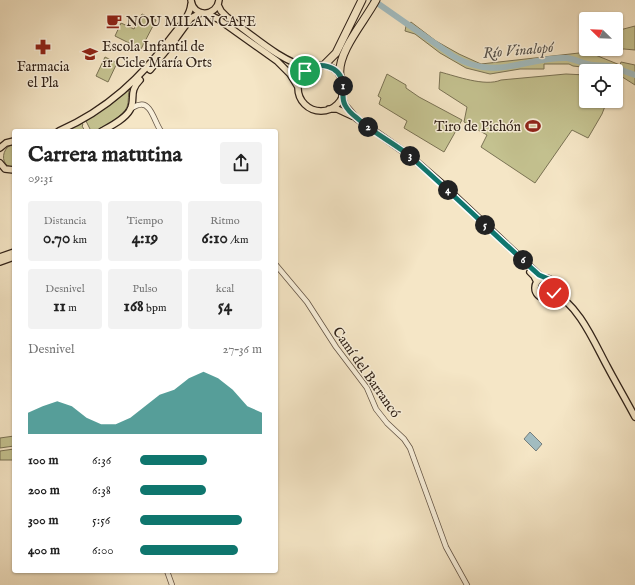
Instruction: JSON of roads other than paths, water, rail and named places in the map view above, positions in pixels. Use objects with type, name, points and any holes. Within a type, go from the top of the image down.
[{"type":"highway","points":[[324,65],[336,53],[362,0]]},
{"type":"highway","points":[[340,75],[339,64],[341,58],[376,0]]},
{"type":"main road","points":[[191,2],[195,10],[218,19],[277,62],[290,74],[298,87],[300,96],[308,106],[317,110],[337,109],[356,118],[410,156],[531,272],[537,282],[535,289],[540,297],[547,298],[554,293],[554,283],[550,279],[539,275],[440,182],[424,169]]},
{"type":"main road","points":[[63,129],[104,107],[130,85],[166,45],[188,15],[191,2]]},
{"type":"main road","points":[[105,129],[118,121],[130,109],[132,93],[136,84],[165,52],[191,18],[214,11],[219,2]]},
{"type":"main road","points":[[219,2],[221,11],[226,17],[280,56],[297,65],[310,68]]},
{"type":"main road","points":[[298,87],[301,76],[310,68],[318,65],[324,65],[336,70],[340,75],[343,85],[342,95],[344,104],[356,118]]},
{"type":"main road","points":[[329,109],[337,103],[342,95]]},
{"type":"main road","points":[[0,148],[6,143],[12,142]]},
{"type":"main road","points":[[0,165],[5,169],[12,170]]},
{"type":"main road","points":[[0,257],[12,253]]},
{"type":"main road","points":[[0,262],[12,258]]},
{"type":"main road","points":[[537,282],[544,278]]},
{"type":"main road","points":[[554,293],[570,306],[584,324],[635,417]]},
{"type":"street","points":[[130,109],[139,105],[147,105],[160,129]]},
{"type":"street","name":"Camí del Barrancó","points":[[278,267],[307,302],[336,348],[358,376],[379,413],[404,439],[410,448],[446,547],[466,585]]},
{"type":"street","points":[[168,573],[172,585]]},
{"type":"water","points":[[530,432],[542,444],[536,451],[524,439]]},
{"type":"waterway","name":"Río Vinalopó","points":[[373,0],[453,56],[469,64],[497,68],[537,61],[567,58],[590,65],[609,66],[635,75]]},
{"type":"place","name":"NOU MILAN CAFE","points":[[114,21]]},
{"type":"place","name":"Farmacia el Pla","points":[[43,47]]},
{"type":"place","name":"Escola Infantil de 1r Cicle María Orts","points":[[90,54]]},
{"type":"place","name":"Tiro de Pichón","points":[[533,126]]}]
